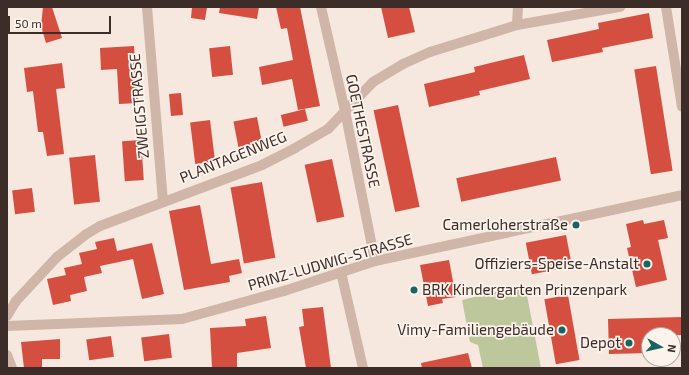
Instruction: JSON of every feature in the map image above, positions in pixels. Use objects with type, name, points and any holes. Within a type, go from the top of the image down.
[{"type":"street","name":"ZWEIGSTRASSE","points":[[147,7],[163,202]]},
{"type":"street","name":"GOETHESTRASSE","points":[[321,7],[345,111],[375,261]]},
{"type":"street","points":[[517,25],[518,7]]},
{"type":"street","name":"PLANTAGENWEG","points":[[7,316],[16,301],[73,243],[100,226],[262,165],[295,148],[328,128],[373,82],[404,64],[430,52],[517,25],[620,7]]},
{"type":"street","points":[[666,7],[682,107]]},
{"type":"street","name":"PRINZ-LUDWIG-STRASSE","points":[[7,326],[182,319],[284,291],[375,261],[682,195]]},
{"type":"street","points":[[341,272],[363,368]]},
{"type":"street","points":[[7,355],[12,368]]},
{"type":"green space","points":[[525,285],[541,368],[483,368],[478,345],[470,342],[462,300]]},
{"type":"building","points":[[43,7],[52,7],[62,38],[46,43],[41,26]]},
{"type":"building","points":[[192,7],[207,7],[205,20],[191,18]]},
{"type":"building","points":[[220,7],[259,7],[257,19],[219,13]]},
{"type":"building","points":[[276,7],[300,7],[320,106],[298,110],[292,79],[262,85],[259,67],[293,60],[287,28],[281,29]]},
{"type":"building","points":[[381,7],[409,7],[415,32],[388,38]]},
{"type":"building","points":[[649,13],[653,38],[602,48],[603,52],[552,62],[547,40],[599,29],[598,23]]},
{"type":"building","points":[[134,46],[138,103],[119,104],[117,69],[101,70],[100,48]]},
{"type":"building","points":[[230,46],[233,75],[212,77],[209,48]]},
{"type":"building","points":[[524,55],[530,79],[479,91],[480,95],[429,107],[424,84],[475,72],[474,67]]},
{"type":"building","points":[[62,63],[65,88],[56,89],[64,154],[47,156],[43,132],[38,132],[33,91],[27,92],[24,68]]},
{"type":"building","points":[[656,66],[673,171],[651,174],[634,69]]},
{"type":"building","points":[[181,93],[183,115],[171,116],[169,94]]},
{"type":"building","points":[[398,105],[420,207],[395,212],[374,110]]},
{"type":"building","points":[[305,109],[308,121],[284,127],[281,115]]},
{"type":"building","points":[[257,117],[262,143],[238,147],[233,122]]},
{"type":"building","points":[[210,120],[215,162],[195,164],[190,122]]},
{"type":"building","points":[[141,140],[144,180],[125,181],[122,141]]},
{"type":"building","points":[[95,155],[100,202],[74,204],[69,158]]},
{"type":"building","points":[[556,157],[561,180],[461,202],[456,178]]},
{"type":"building","points":[[332,159],[344,217],[317,223],[305,165]]},
{"type":"building","points":[[262,182],[275,258],[244,263],[230,188]]},
{"type":"building","points":[[32,188],[35,212],[15,214],[12,190]]},
{"type":"building","points":[[200,205],[211,264],[239,259],[242,273],[229,276],[230,282],[184,290],[169,211]]},
{"type":"building","name":"Offiziers-Speise-Anstalt","points":[[643,220],[644,224],[664,220],[668,238],[658,240],[667,280],[636,287],[627,248],[631,247],[626,224]]},
{"type":"building","points":[[566,235],[572,266],[532,274],[526,243]]},
{"type":"building","points":[[114,238],[117,251],[152,243],[164,294],[142,299],[133,259],[100,266],[102,273],[84,277],[87,291],[70,295],[71,301],[53,305],[47,279],[66,275],[64,268],[82,264],[79,253],[97,249],[95,242]]},
{"type":"building","points":[[449,260],[456,297],[442,299],[443,303],[428,306],[420,265]]},
{"type":"building","name":"Vimy-Familiengebäude","points":[[568,295],[579,360],[556,364],[544,299]]},
{"type":"building","points":[[323,307],[331,368],[306,368],[299,327],[304,326],[302,309]]},
{"type":"building","points":[[266,316],[271,348],[237,353],[237,368],[212,368],[210,328],[246,326],[245,319]]},
{"type":"building","name":"Depot","points":[[682,317],[682,335],[681,327],[641,327],[641,353],[609,354],[608,319]]},
{"type":"building","points":[[169,334],[172,358],[144,361],[141,337]]},
{"type":"building","points":[[111,336],[114,357],[89,360],[86,339]]},
{"type":"building","points":[[60,339],[60,359],[42,359],[42,368],[24,368],[21,342]]},
{"type":"building","points":[[468,353],[472,368],[422,368],[421,363]]},
{"type":"place","name":"Camerloherstraße","points":[[576,225]]},
{"type":"place","name":"Offiziers-Speise-Anstalt","points":[[647,264]]},
{"type":"place","name":"BRK Kindergarten Prinzenpark","points":[[414,290]]},
{"type":"place","name":"Vimy-Familiengebäude","points":[[562,330]]},
{"type":"place","name":"Depot","points":[[629,343]]}]
